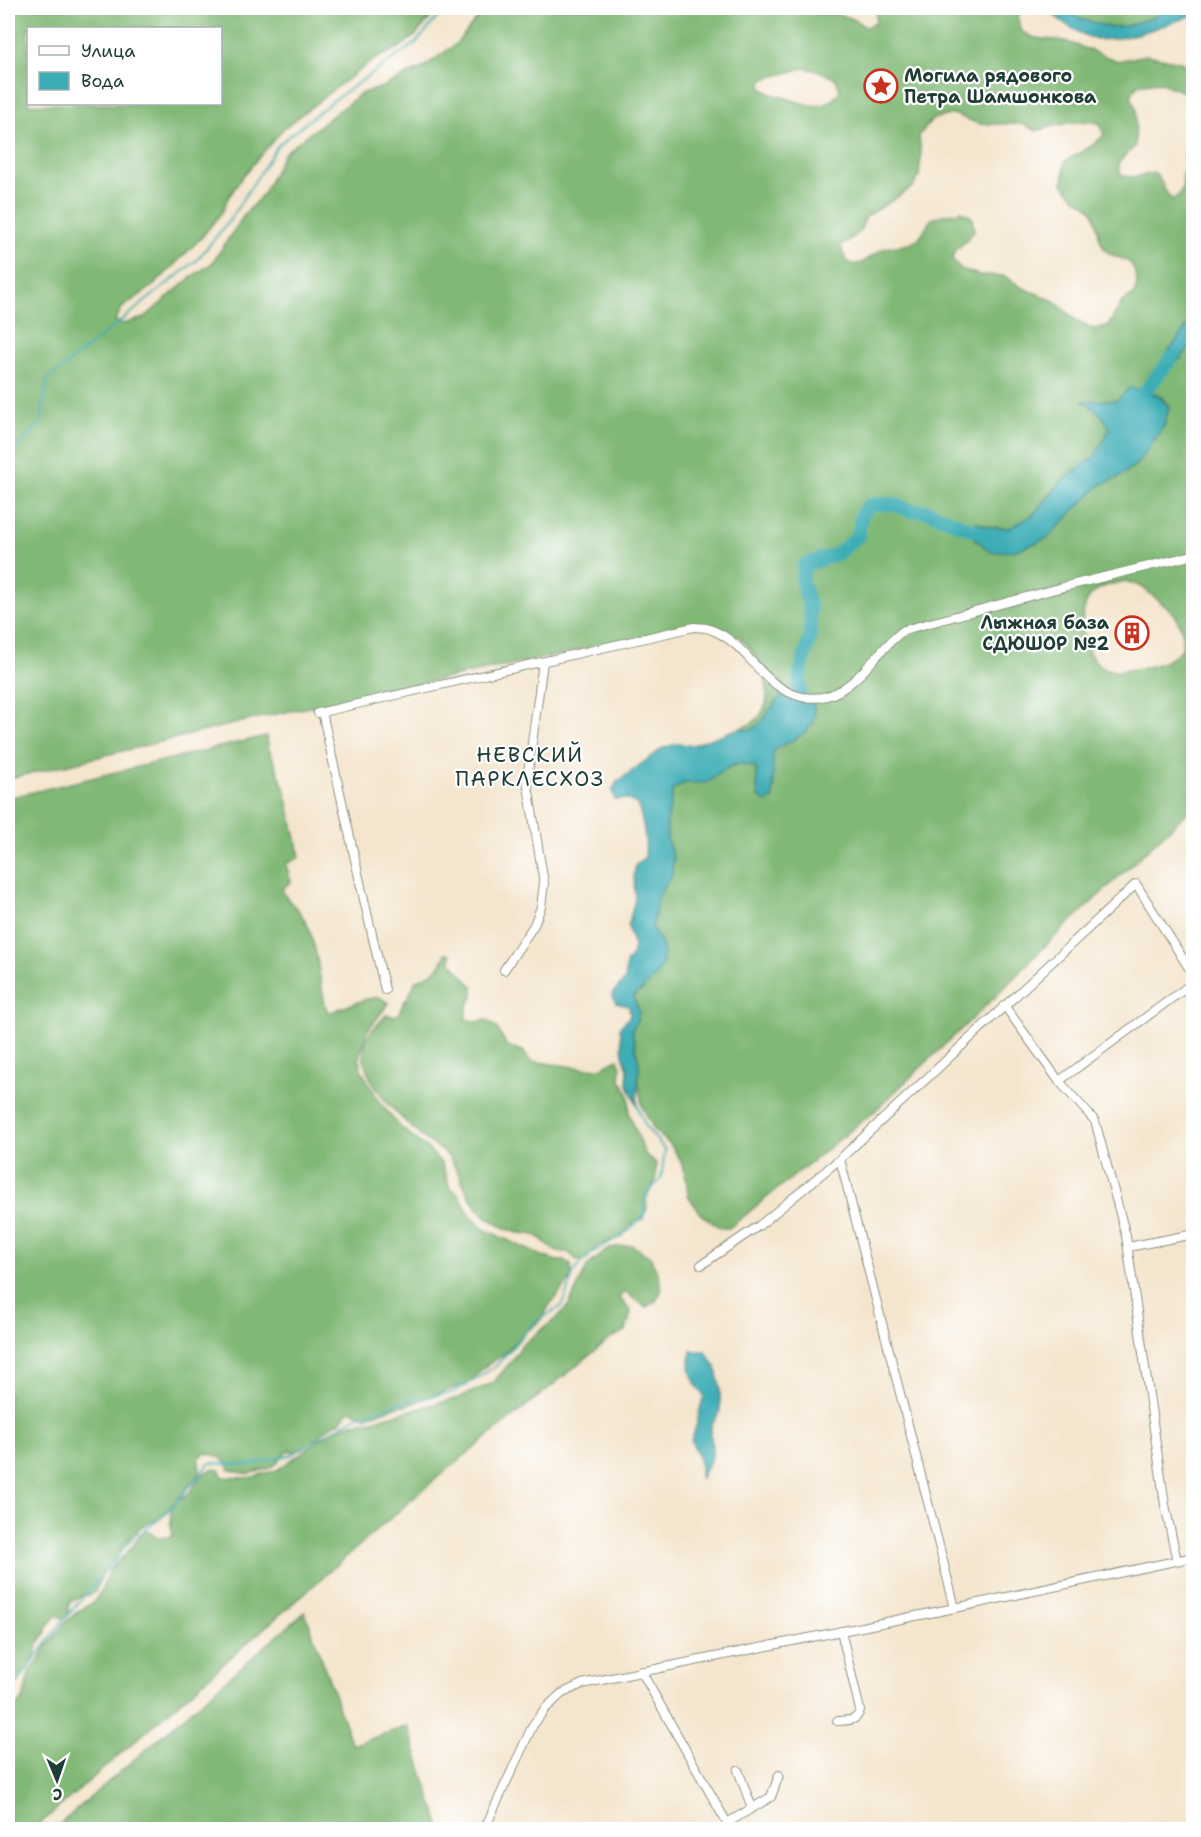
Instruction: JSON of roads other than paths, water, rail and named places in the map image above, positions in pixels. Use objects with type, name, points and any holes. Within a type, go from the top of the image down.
[{"type":"street","points":[[386,990],[320,712],[694,627],[710,629],[724,636],[774,685],[787,693],[815,699],[835,694],[852,684],[892,638],[904,630],[1194,555]]},
{"type":"street","points":[[504,970],[534,925],[541,907],[544,883],[527,780],[543,662]]},
{"type":"street","points":[[701,1264],[760,1225],[840,1159],[1136,884],[1194,976]]},
{"type":"street","points":[[1059,1081],[1194,982]]},
{"type":"street","points":[[1004,1005],[1059,1081],[1095,1121],[1128,1247],[1165,1505],[1177,1561]]},
{"type":"street","points":[[840,1159],[955,1608]]},
{"type":"street","points":[[1128,1247],[1194,1234]]},
{"type":"street","points":[[484,1830],[533,1725],[545,1709],[561,1694],[582,1684],[1194,1557]]},
{"type":"street","points":[[837,1721],[855,1719],[860,1710],[842,1631]]},
{"type":"street","points":[[641,1671],[729,1826],[771,1797],[779,1775]]},
{"type":"street","points":[[738,1770],[752,1809]]},
{"type":"water","points":[[1045,8],[1058,8],[1083,20],[1109,27],[1125,26],[1152,18],[1169,8],[1193,8],[1193,15],[1132,35],[1097,39],[1076,31]]},
{"type":"water","points":[[1193,318],[1193,344],[1180,359],[1161,373],[1168,352]]},
{"type":"water","points":[[1129,388],[1152,393],[1161,398],[1169,407],[1164,426],[1137,464],[1119,477],[1100,485],[1046,539],[1014,551],[990,552],[962,526],[976,522],[988,527],[1010,528],[1033,515],[1066,477],[1094,457],[1110,428],[1100,413],[1083,401],[1117,400]]},
{"type":"water","points":[[780,697],[813,703],[814,713],[813,721],[804,733],[773,751],[773,799],[766,802],[758,796],[756,768],[742,764],[730,767],[707,783],[685,783],[673,789],[667,822],[667,839],[673,858],[672,875],[658,896],[652,928],[662,945],[663,961],[656,975],[633,997],[639,1010],[638,1019],[632,1030],[639,1064],[637,1105],[627,1083],[628,1069],[623,1055],[620,1027],[630,1016],[629,1006],[616,1003],[612,994],[625,980],[626,963],[632,956],[634,946],[628,927],[635,899],[634,874],[636,864],[645,857],[645,837],[638,805],[627,799],[615,800],[612,791],[617,782],[663,748],[676,744],[693,745],[737,729],[752,730],[762,721]]},
{"type":"water","points":[[691,1351],[705,1351],[716,1367],[720,1389],[720,1411],[711,1426],[712,1456],[700,1480],[700,1462],[691,1440],[704,1396],[692,1375]]},
{"type":"waterway","points":[[8,457],[41,422],[47,380],[197,260],[229,221],[278,145],[334,100],[416,43],[445,8]]},
{"type":"waterway","points":[[1138,406],[1149,386],[1171,358]]},
{"type":"waterway","points":[[8,487],[13,499],[17,522],[8,578]]},
{"type":"waterway","points":[[800,694],[800,675],[810,636],[810,609],[802,582],[804,565],[837,554],[858,536],[862,513],[868,506],[892,504],[913,511],[927,511],[978,532]]},
{"type":"waterway","points":[[8,1696],[59,1626],[130,1541],[166,1514],[210,1463],[251,1465],[293,1454],[355,1417],[409,1400],[450,1393],[496,1366],[533,1323],[562,1306],[574,1272],[589,1255],[627,1232],[644,1215],[645,1195],[661,1179],[665,1150],[646,1127],[637,1105]]},
{"type":"place","name":"Могила рядового Петра Шамшонкова","points":[[881,86]]},
{"type":"place","name":"Лыжная база СДЮШОР №2","points":[[1132,633]]},
{"type":"district","name":"НЕВСКИЙ ПАРКЛЕСХОЗ","points":[[530,767]]}]
